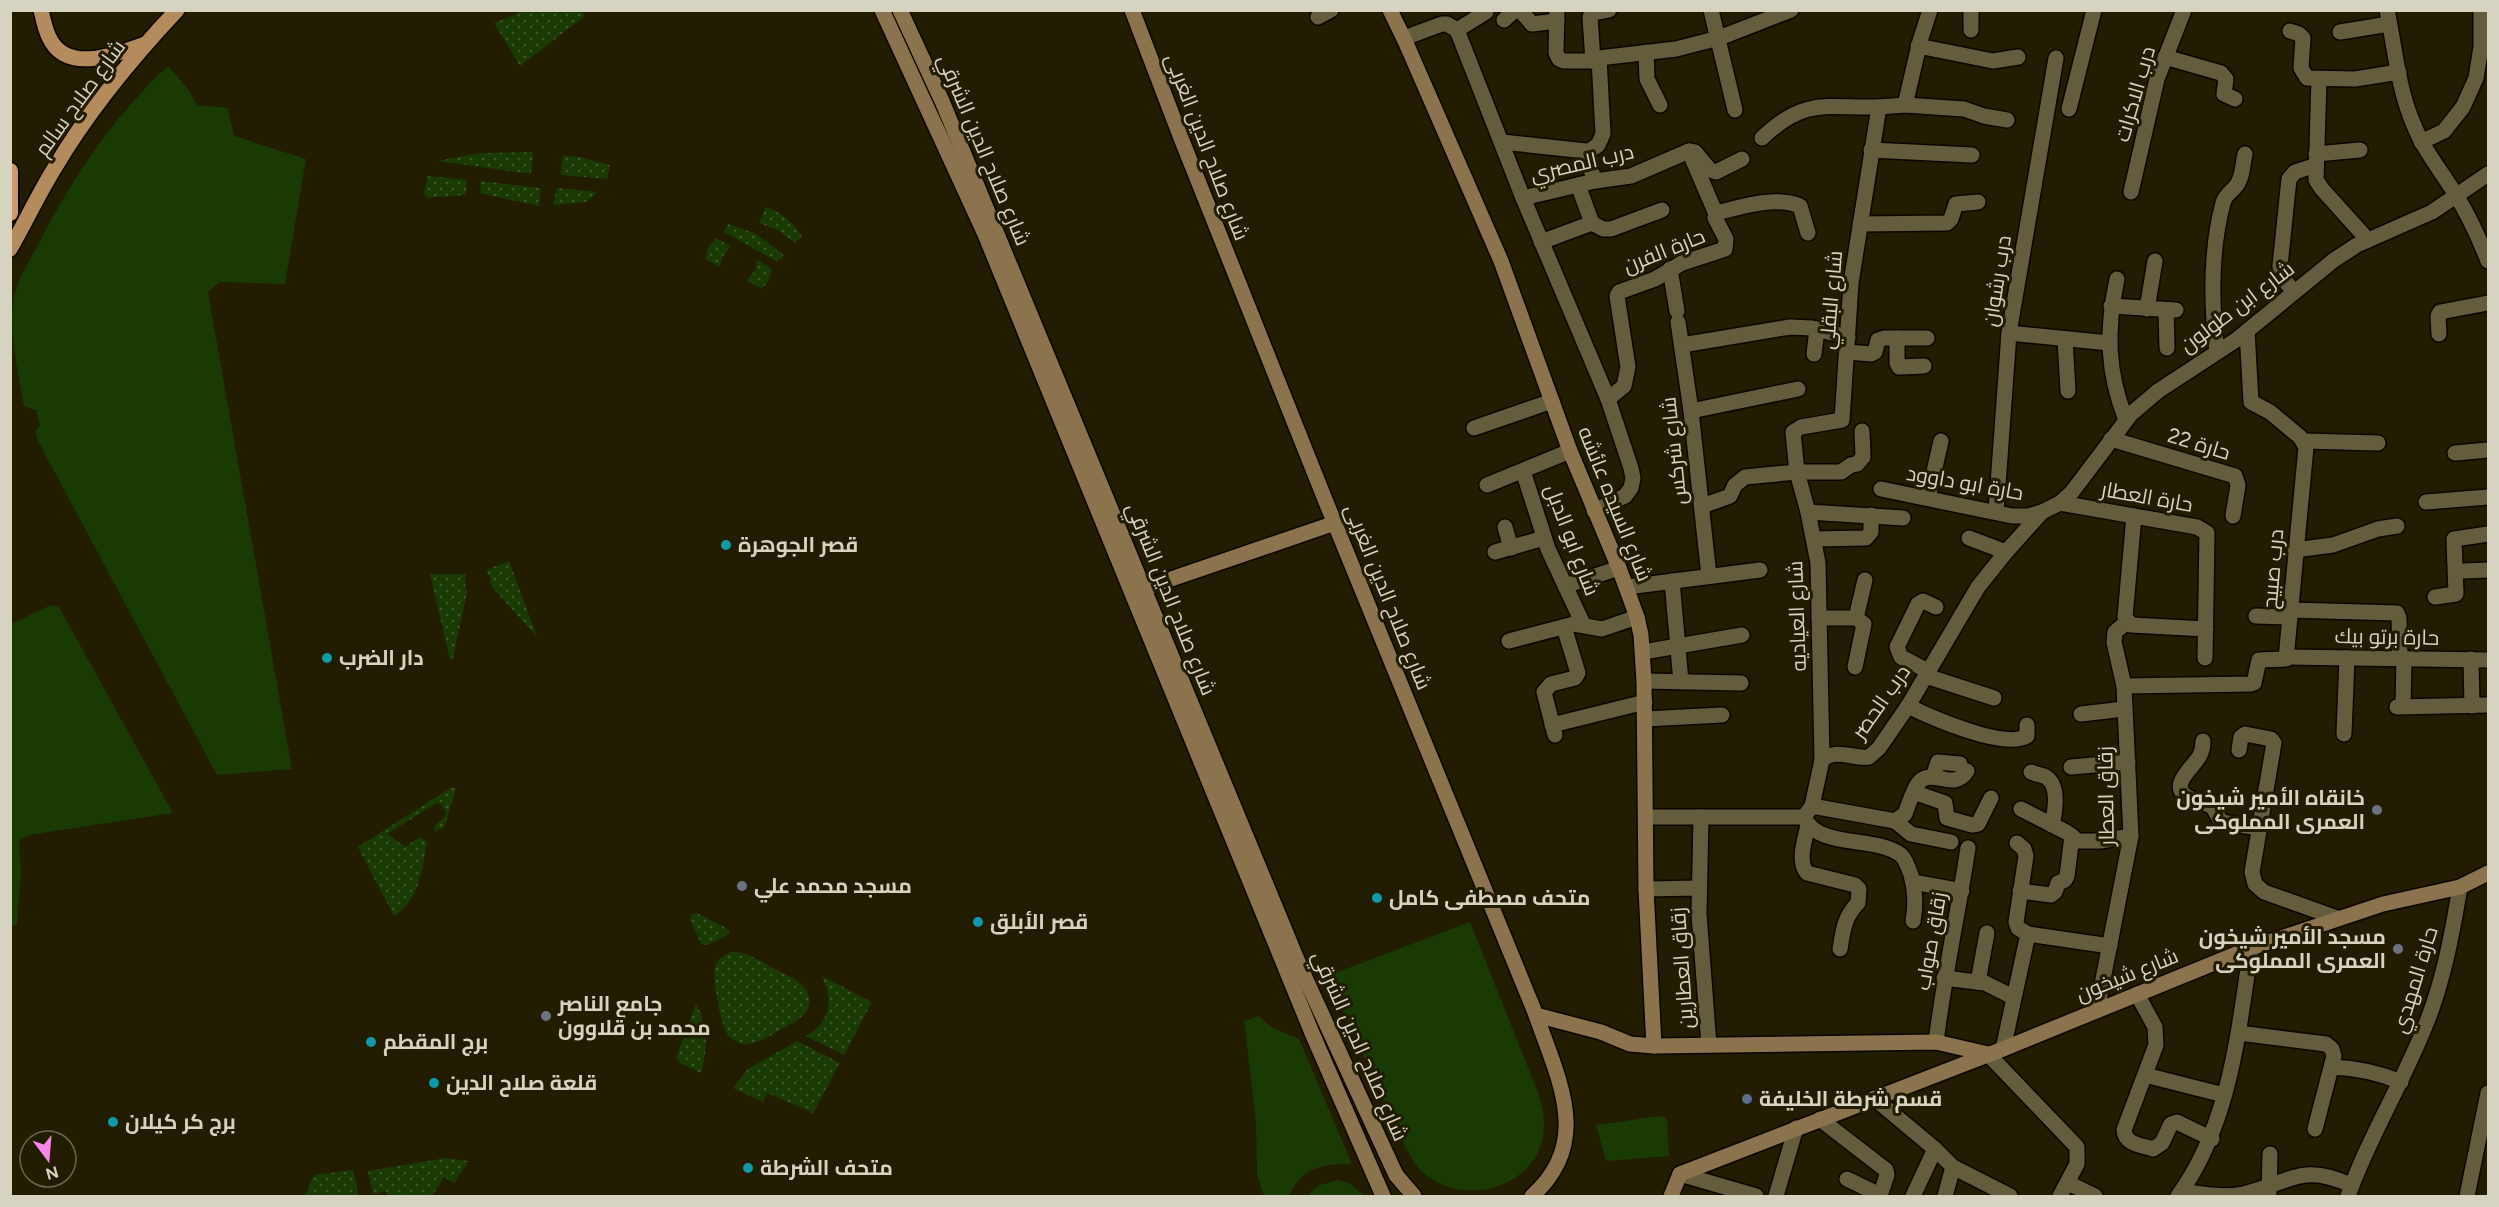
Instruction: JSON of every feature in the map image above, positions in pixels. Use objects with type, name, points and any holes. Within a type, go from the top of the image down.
[{"type":"highway","points":[[10,171],[10,213]]},
{"type":"main road","points":[[41,10],[53,45],[73,58],[97,58],[146,44]]},
{"type":"main road","name":"شارع صلاح سالم","points":[[10,249],[54,169],[88,117],[146,44],[177,10]]},
{"type":"main road","name":"شارع صلاح الدين الشرقي","points":[[882,10],[984,232],[1301,969],[1395,1175],[1414,1197]]},
{"type":"main road","name":"شارع صلاح الدين الشرقي","points":[[900,10],[942,101],[1138,591],[1311,1033],[1383,1197]]},
{"type":"main road","name":"شارع صلاح الدين الغربى","points":[[1132,10],[1180,138],[1536,1015],[1564,1101],[1567,1124],[1562,1156],[1548,1183],[1532,1197]]},
{"type":"main road","name":"شارع السيده عائشه","points":[[1390,10],[1501,261],[1570,451],[1627,587],[1637,617],[1643,652],[1645,702],[1646,889],[1654,1046]]},
{"type":"main road","points":[[1138,591],[1335,523]]},
{"type":"main road","name":"شارع شيخون","points":[[1680,1174],[1996,1051],[2251,948],[2383,903],[2460,887],[2488,873]]},
{"type":"main road","points":[[1536,1015],[1602,1032],[1630,1044],[1654,1046],[1936,1042],[1996,1051]]},
{"type":"main road","points":[[1671,1197],[1680,1174]]},
{"type":"street","points":[[1520,10],[1532,24],[1557,16],[1556,53],[1559,59],[1564,61],[1595,61],[1602,56],[1676,49],[1719,38],[1791,10]]},
{"type":"street","points":[[1502,142],[1586,152],[1598,145],[1603,134],[1590,17],[1594,13],[1609,10]]},
{"type":"street","points":[[1711,10],[1735,110]]},
{"type":"street","points":[[1745,28],[1748,10]]},
{"type":"street","points":[[1905,105],[1918,46],[1930,10]]},
{"type":"street","points":[[1971,10],[1971,30]]},
{"type":"street","points":[[2047,106],[2074,110],[2094,10]]},
{"type":"street","name":"درب الاكرات","points":[[2131,192],[2145,122],[2165,57],[2184,10]]},
{"type":"street","points":[[2421,142],[2444,131],[2463,106],[2476,78],[2481,47],[2481,10]]},
{"type":"street","points":[[1456,30],[1486,12]]},
{"type":"street","points":[[2340,32],[2388,17],[2406,104],[2421,142],[2457,197],[2478,236],[2488,261]]},
{"type":"street","points":[[1404,38],[1442,24],[1447,24],[1456,30],[1541,242],[1608,399],[1633,478],[1631,488],[1625,496],[1594,511]]},
{"type":"street","points":[[2290,31],[2303,38],[2303,73],[2307,78],[2355,79],[2399,72]]},
{"type":"street","points":[[1918,46],[1994,62],[2018,57]]},
{"type":"street","points":[[1646,52],[1647,79],[1660,105]]},
{"type":"street","points":[[2165,57],[2221,73],[2226,79],[2224,94],[2235,99]]},
{"type":"street","name":"درب رشوان","points":[[1995,512],[2009,333],[2056,58]]},
{"type":"street","points":[[2319,79],[2316,180],[2368,240]]},
{"type":"street","points":[[1762,138],[1781,120],[1798,112],[1831,106],[1905,105],[1964,109],[1984,116],[2007,120]]},
{"type":"street","name":"شارع البقلي","points":[[1797,472],[1793,432],[1801,427],[1842,420],[1851,283],[1879,107]]},
{"type":"street","points":[[1871,150],[1972,155]]},
{"type":"street","points":[[2294,292],[2281,276],[2280,266],[2289,179],[2295,172],[2316,159],[2360,150]]},
{"type":"street","points":[[1689,151],[1695,152],[1710,170],[1716,172],[1742,159]]},
{"type":"street","points":[[1689,151],[1716,214]]},
{"type":"street","name":"درب المصري","points":[[1523,198],[1595,181],[1631,176],[1689,151]]},
{"type":"street","points":[[1586,152],[1586,160],[1595,181]]},
{"type":"street","points":[[2217,352],[2212,297],[2215,250],[2223,203],[2226,194],[2240,181],[2245,154]]},
{"type":"street","name":"شارع ابن طولون","points":[[2042,512],[2060,503],[2072,492],[2126,420],[2157,391],[2247,331],[2334,260],[2368,240],[2432,212],[2488,174]]},
{"type":"street","points":[[1578,185],[1592,223],[1603,229],[1611,229],[1662,210]]},
{"type":"street","points":[[1860,224],[1947,223],[1951,219],[1956,204],[1978,202]]},
{"type":"street","name":"حارة الفرن","points":[[1608,399],[1624,386],[1628,367],[1617,296],[1625,288],[1655,279],[1670,269],[1725,249],[1725,239],[1715,218],[1716,214],[1749,206],[1792,203],[1800,206],[1808,233]]},
{"type":"street","points":[[1541,242],[1592,223]]},
{"type":"street","points":[[2147,309],[2155,261]]},
{"type":"street","name":"شارع شركس","points":[[1670,269],[1691,411],[1709,576]]},
{"type":"street","points":[[2117,279],[2111,306],[2109,343],[2117,397],[2126,420]]},
{"type":"street","points":[[2439,334],[2438,316],[2440,312],[2488,303]]},
{"type":"street","points":[[2111,306],[2171,310],[2168,348]]},
{"type":"street","points":[[1682,345],[1768,329],[1817,329],[1871,354],[1875,352],[1878,340],[1927,338]]},
{"type":"street","points":[[1814,354],[1817,329]]},
{"type":"street","points":[[2247,331],[2251,402],[2270,412],[2304,441],[2378,443]]},
{"type":"street","points":[[2009,333],[2109,343]]},
{"type":"street","points":[[1897,338],[1899,367],[1924,366]]},
{"type":"street","points":[[2065,339],[2068,390]]},
{"type":"street","points":[[1691,411],[1747,391],[1798,389]]},
{"type":"street","points":[[1474,428],[1552,401]]},
{"type":"street","points":[[1702,506],[1731,496],[1739,480],[1745,477],[1797,472],[1841,472],[1857,464],[1863,457],[1862,431]]},
{"type":"street","name":"حارة 22","points":[[2112,439],[2235,476],[2238,485],[2233,516]]},
{"type":"street","points":[[1928,498],[1941,441]]},
{"type":"street","name":"درب صبيح","points":[[2286,657],[2304,441]]},
{"type":"street","points":[[2456,453],[2488,450]]},
{"type":"street","points":[[1487,485],[1570,451]]},
{"type":"street","name":"شارع ابو الدبل","points":[[1523,471],[1544,538],[1583,624]]},
{"type":"street","name":"شارع العياديه","points":[[1797,472],[1818,563],[1822,760]]},
{"type":"street","name":"حارة ابو داوود","points":[[1881,489],[1995,512],[2028,516],[2042,512]]},
{"type":"street","points":[[2426,502],[2488,497]]},
{"type":"street","name":"حارة العطار","points":[[2060,503],[2197,527],[2207,533],[2205,658]]},
{"type":"street","points":[[1808,512],[1903,518]]},
{"type":"street","name":"درب الحصر","points":[[1822,760],[1827,755],[1834,754],[1863,758],[1874,754],[1908,706],[1978,587],[2042,512]]},
{"type":"street","points":[[1814,539],[1866,538],[1871,532],[1871,515]]},
{"type":"street","points":[[2134,516],[2125,617],[2127,622],[2131,625],[2206,629]]},
{"type":"street","points":[[2295,550],[2333,545],[2397,526]]},
{"type":"street","points":[[1504,527],[1511,548]]},
{"type":"street","points":[[2435,597],[2456,594],[2454,539],[2488,534]]},
{"type":"street","points":[[1495,552],[1544,538]]},
{"type":"street","points":[[1969,538],[2006,552]]},
{"type":"street","points":[[1565,586],[1619,568]]},
{"type":"street","points":[[1627,587],[1760,570]]},
{"type":"street","points":[[2464,571],[2488,570]]},
{"type":"street","points":[[1857,618],[1864,580]]},
{"type":"street","points":[[1672,581],[1682,682]]},
{"type":"street","points":[[1936,607],[1923,601],[1918,604],[1897,647],[1900,657],[1927,674],[1994,698]]},
{"type":"street","points":[[2256,616],[2397,613],[2402,658],[2400,706],[2488,705]]},
{"type":"street","points":[[1509,641],[1583,624],[1602,629],[1637,617]]},
{"type":"street","points":[[1819,618],[1857,618],[1864,624],[1855,667]]},
{"type":"street","name":"زقاق العطار","points":[[2097,1010],[2131,836],[2124,686],[2114,642],[2115,632],[2127,622]]},
{"type":"street","points":[[1564,627],[1578,673],[1575,678],[1551,684],[1544,692],[1553,730],[1645,702]]},
{"type":"street","points":[[1643,652],[1742,635]]},
{"type":"street","points":[[2124,686],[2251,684],[2254,682],[2259,660],[2284,660],[2286,657]]},
{"type":"street","name":"حارة برتو بيك","points":[[2286,657],[2488,660]]},
{"type":"street","points":[[2344,734],[2347,658]]},
{"type":"street","points":[[2471,659],[2472,706]]},
{"type":"street","points":[[1644,681],[1742,683]]},
{"type":"street","points":[[1908,706],[1940,722],[1970,732],[2022,739],[2027,736],[2027,725]]},
{"type":"street","points":[[2081,714],[2124,709]]},
{"type":"street","points":[[1645,719],[1722,715]]},
{"type":"street","points":[[2239,750],[2241,737],[2245,734],[2271,739],[2274,742],[2252,872],[2255,884],[2264,892],[2337,918]]},
{"type":"street","points":[[2203,741],[2201,754],[2183,778],[2180,785],[2181,790],[2185,795],[2213,807],[2221,822],[2259,828]]},
{"type":"street","points":[[1822,760],[1808,816],[1802,861],[1807,873],[1855,885],[1859,889],[1858,903],[1845,921],[1840,949]]},
{"type":"street","points":[[1895,821],[1905,814],[1917,782],[1922,778],[1933,777],[1938,762],[1964,768]]},
{"type":"street","points":[[2071,767],[2128,762]]},
{"type":"street","points":[[2031,772],[2047,778],[2052,785],[2056,805],[2052,825]]},
{"type":"street","points":[[1913,794],[1945,804],[1947,818],[1972,825],[1978,824],[1991,798]]},
{"type":"street","points":[[2022,809],[2085,842],[2131,836]]},
{"type":"street","points":[[1808,816],[1820,834],[1889,849],[1901,855],[1906,861],[1913,882],[1916,907],[1913,921]]},
{"type":"street","points":[[1646,817],[1808,816],[1895,821],[1911,834],[1952,842]]},
{"type":"street","name":"زقاق العطارين","points":[[1701,817],[1699,914],[1708,1045]]},
{"type":"street","points":[[2020,891],[2051,895],[2055,892],[2058,883],[2067,876],[2072,837]]},
{"type":"street","points":[[2017,843],[2024,849],[2026,855],[2016,922],[2021,931],[2110,946]]},
{"type":"street","name":"زقاق صواب","points":[[1936,1042],[1944,978],[1968,849]]},
{"type":"street","points":[[1913,882],[1962,891]]},
{"type":"street","name":"حارة المهدي","points":[[2350,1191],[2425,1028],[2441,982],[2460,887]]},
{"type":"street","name":"زقاق العطارين","points":[[1646,889],[1699,888]]},
{"type":"street","points":[[1978,982],[1987,933]]},
{"type":"street","points":[[2028,934],[2013,997],[1996,1051],[2077,1147],[2079,1159],[2064,1190],[2095,1197]]},
{"type":"street","points":[[2251,948],[2239,1033],[2212,1139],[2199,1165],[2180,1194],[2212,1196],[2269,1191],[2290,1177],[2311,1174],[2332,1176],[2350,1191]]},
{"type":"street","points":[[1944,978],[1995,986],[2013,997]]},
{"type":"street","points":[[2137,994],[2155,1027],[2157,1036],[2156,1045],[2124,1130],[2128,1140],[2156,1148],[2162,1143],[2171,1124],[2177,1122],[2212,1139]]},
{"type":"street","points":[[2239,1033],[2326,1044],[2334,1052],[2315,1129]]},
{"type":"street","points":[[2332,1067],[2355,1068],[2379,1073],[2401,1082]]},
{"type":"street","points":[[2145,1075],[2224,1095]]},
{"type":"street","points":[[2466,1197],[2488,1093]]},
{"type":"street","points":[[1874,1098],[1953,1167],[2005,1195]]},
{"type":"street","points":[[1820,1119],[1886,1170],[1887,1175],[1880,1196],[1847,1179]]},
{"type":"street","points":[[1776,1197],[1796,1128]]},
{"type":"street","points":[[1913,1197],[1935,1149]]},
{"type":"street","points":[[2269,1191],[2270,1154]]},
{"type":"street","points":[[1945,1197],[1953,1167]]},
{"type":"street","points":[[1680,1174],[1756,1197]]},
{"type":"green space","points":[[526,10],[581,11],[585,16],[520,66],[494,23]]},
{"type":"green space","points":[[168,66],[188,89],[197,105],[228,108],[234,136],[306,159],[285,284],[219,282],[208,292],[292,769],[217,775],[38,441],[35,431],[40,426],[36,410],[24,406],[12,324],[12,310],[18,283],[80,171],[129,106]]},
{"type":"green space","points":[[533,152],[531,174],[437,161],[481,153]]},
{"type":"green space","points":[[563,156],[580,157],[610,165],[607,179],[561,175]]},
{"type":"green space","points":[[428,176],[467,180],[466,195],[426,198],[424,193]]},
{"type":"green space","points":[[481,181],[541,188],[539,206],[480,193]]},
{"type":"green space","points":[[557,188],[598,192],[586,202],[553,205]]},
{"type":"green space","points":[[766,207],[782,215],[799,231],[802,236],[795,243],[778,230],[759,223]]},
{"type":"green space","points":[[728,224],[756,234],[783,254],[783,258],[776,261],[724,232]]},
{"type":"green space","points":[[716,238],[730,246],[722,258],[720,267],[705,259],[708,248]]},
{"type":"green space","points":[[757,260],[772,269],[769,280],[762,289],[747,281],[756,269]]},
{"type":"green space","points":[[509,561],[537,637],[491,586],[486,570]]},
{"type":"green space","points":[[430,574],[466,574],[467,593],[453,658],[450,660]]},
{"type":"green space","points":[[51,605],[59,607],[173,813],[29,835],[19,841],[21,872],[17,925],[11,925],[11,624]]},
{"type":"green space","points":[[452,787],[456,789],[444,828],[435,831],[434,826],[444,818],[446,813],[442,805],[437,803],[387,834],[405,847],[420,837],[427,842],[415,893],[403,909],[394,916],[358,847]]},
{"type":"green space","points":[[697,913],[726,928],[729,931],[728,935],[707,945],[701,944],[690,919],[692,914]]},
{"type":"green space","points":[[1470,922],[1539,1095],[1544,1123],[1542,1141],[1534,1159],[1522,1173],[1506,1183],[1488,1189],[1470,1191],[1451,1188],[1433,1180],[1416,1166],[1327,976]]},
{"type":"green space","points":[[731,952],[753,957],[803,986],[809,998],[809,1005],[805,1013],[760,1041],[745,1044],[732,1039],[725,1030],[720,1012],[714,974],[719,960]]},
{"type":"green space","points":[[822,976],[872,1002],[844,1055],[806,1036],[820,1024],[828,1010],[828,994]]},
{"type":"green space","points":[[696,1004],[703,1020],[706,1038],[701,1073],[680,1063],[676,1058]]},
{"type":"green space","points":[[1259,1016],[1271,1027],[1299,1039],[1352,1164],[1322,1166],[1314,1169],[1300,1179],[1289,1196],[1264,1196],[1257,1174],[1256,1121],[1244,1021]]},
{"type":"green space","points":[[797,1041],[840,1063],[813,1113],[767,1093],[763,1102],[733,1088],[748,1069]]},
{"type":"green space","points":[[1660,1116],[1667,1120],[1669,1156],[1606,1161],[1596,1125]]},
{"type":"green space","points":[[446,1158],[469,1161],[454,1183],[444,1177],[432,1196],[388,1196],[386,1191],[373,1194],[368,1171]]},
{"type":"green space","points":[[353,1170],[359,1196],[305,1196],[314,1175]]},
{"type":"green space","points":[[1338,1180],[1349,1183],[1365,1196],[1307,1196],[1317,1186]]},
{"type":"place","name":"قصر الجوهرة","points":[[726,545]]},
{"type":"place","name":"دار الضرب","points":[[327,658]]},
{"type":"place","name":"خانقاه الأمير شيخون العمرى المملوكى","points":[[2377,810]]},
{"type":"place","name":"مسجد محمد علي","points":[[742,886]]},
{"type":"place","name":"متحف مصطفى كامل","points":[[1377,898]]},
{"type":"place","name":"قصر الأبلق","points":[[978,922]]},
{"type":"place","name":"مسجد الأمير شيخون العمرى المملوكى","points":[[2398,949]]},
{"type":"place","name":"جامع الناصر محمد بن قلاوون","points":[[546,1016]]},
{"type":"place","name":"برج المقطم","points":[[371,1042]]},
{"type":"place","name":"قلعة صلاح الدين","points":[[434,1083]]},
{"type":"place","name":"قسم شرطة الخليفة","points":[[1747,1099]]},
{"type":"place","name":"برج كر كيلان","points":[[113,1122]]},
{"type":"place","name":"متحف الشرطة","points":[[748,1168]]}]
